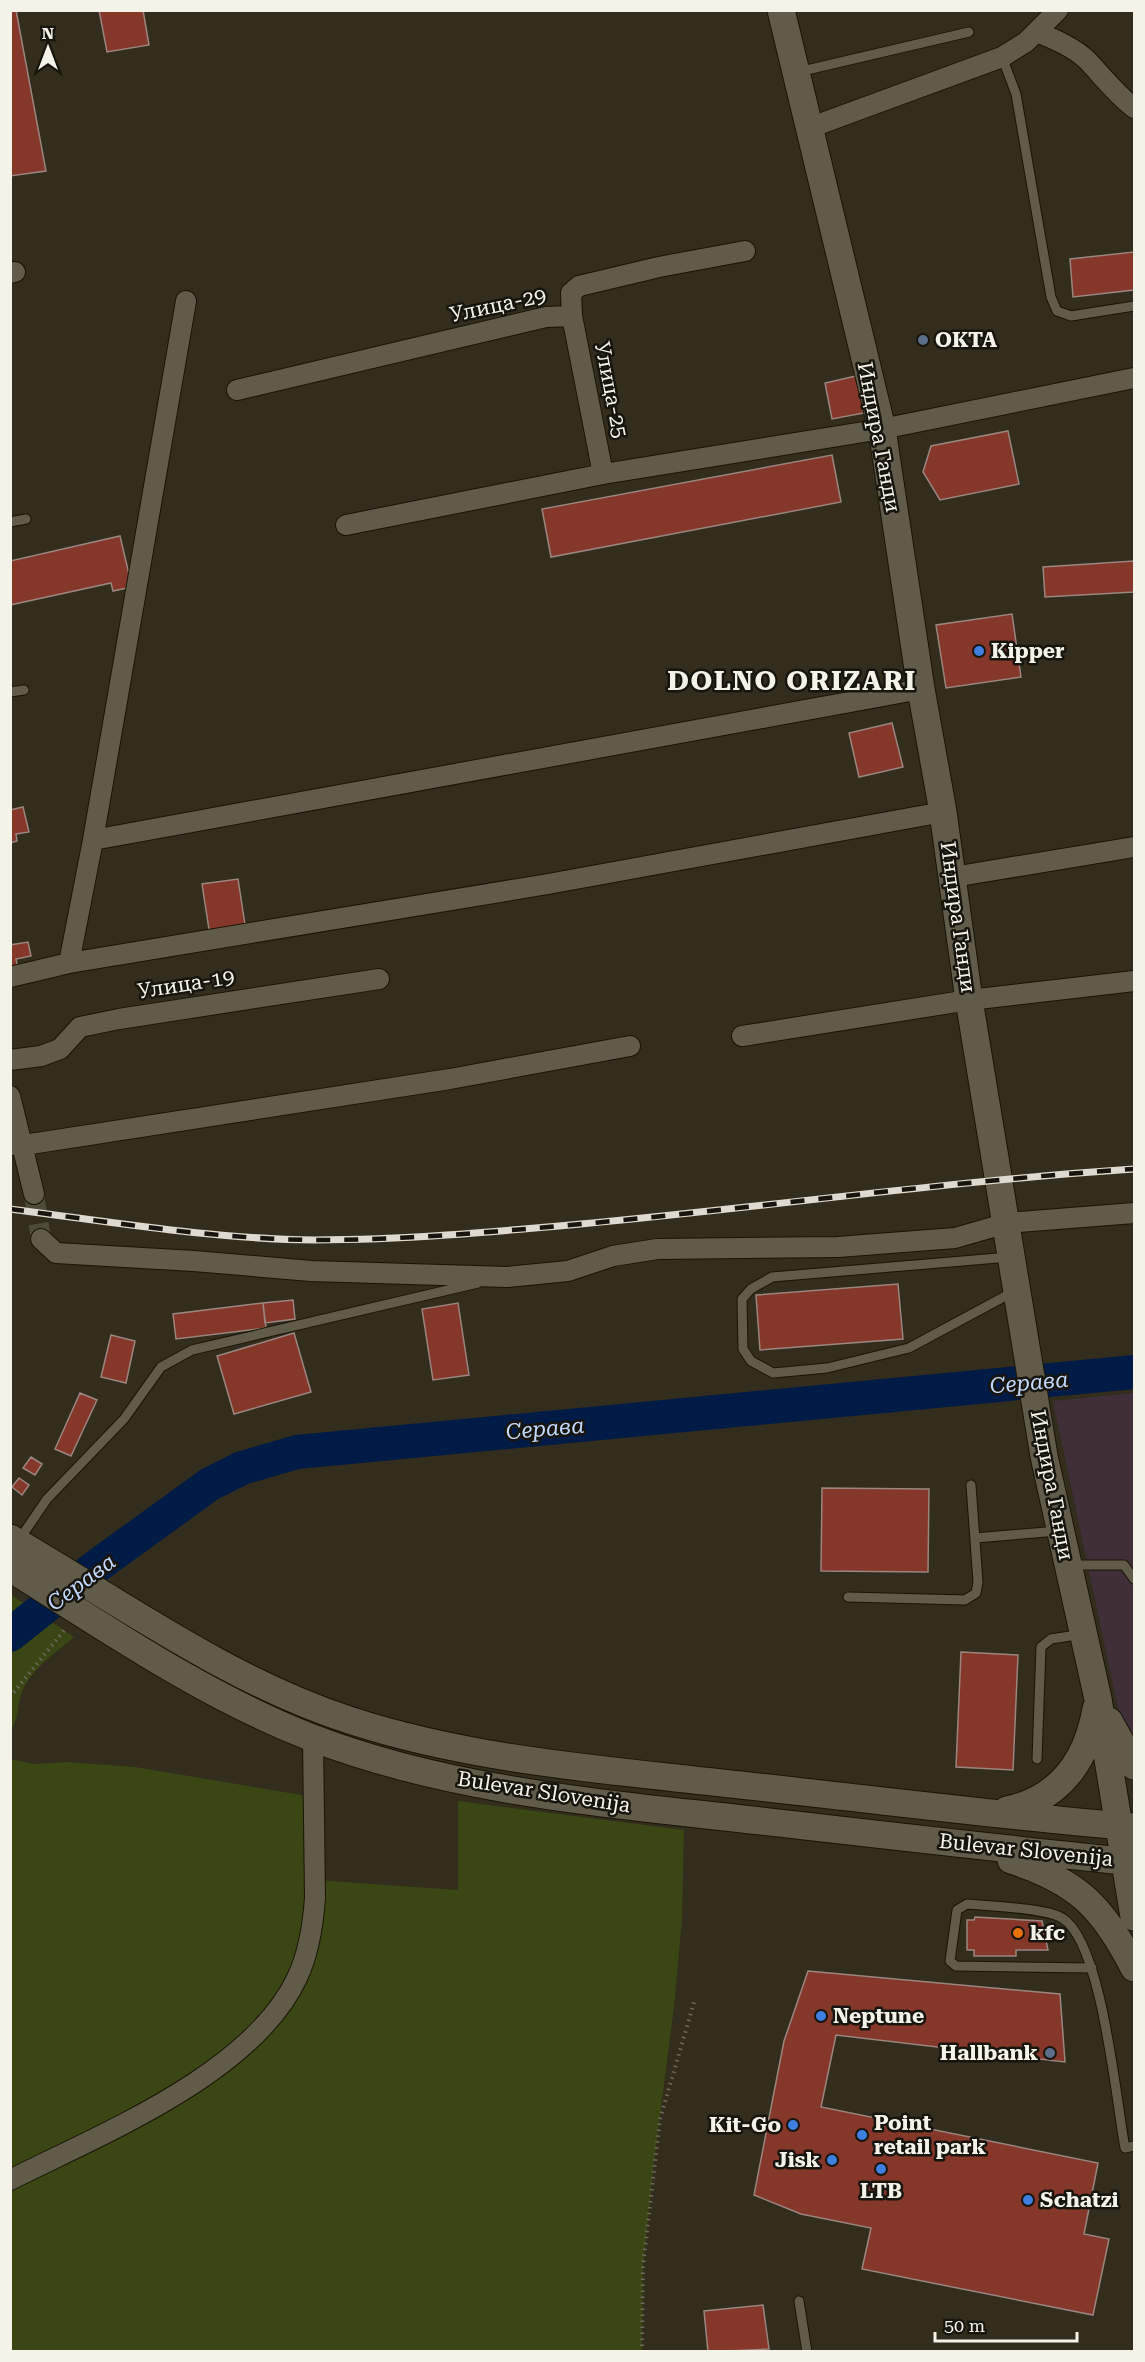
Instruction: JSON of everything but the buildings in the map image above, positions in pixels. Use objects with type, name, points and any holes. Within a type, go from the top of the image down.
[{"type":"street","name":"Индира Ганди","points":[[781,10],[882,429],[921,689],[953,877],[969,1000],[1036,1408],[1060,1531],[1127,1827],[1134,1917]]},
{"type":"street","points":[[809,128],[1002,57],[1037,32],[1058,10]]},
{"type":"street","points":[[1037,32],[1064,43],[1086,59],[1112,90],[1134,108]]},
{"type":"street","name":"Улица-29","points":[[237,390],[546,317],[572,316],[571,293],[579,286],[745,250]]},
{"type":"street","points":[[69,963],[93,840],[186,301]]},
{"type":"street","name":"Улица-25","points":[[572,316],[603,474]]},
{"type":"street","points":[[346,525],[603,474],[882,429],[1134,378]]},
{"type":"street","points":[[93,840],[921,689]]},
{"type":"street","points":[[10,976],[69,963],[548,884],[943,812]]},
{"type":"street","points":[[953,877],[1134,847]]},
{"type":"street","name":"Улица-19","points":[[10,1060],[41,1056],[60,1049],[80,1027],[379,979]]},
{"type":"street","points":[[742,1036],[969,1000],[1134,981]]},
{"type":"street","points":[[17,1145],[450,1079],[630,1046]]},
{"type":"street","points":[[10,1096],[17,1145],[34,1194]]},
{"type":"street","points":[[40,1239],[56,1253],[311,1271],[507,1276],[568,1271],[614,1256],[657,1249],[838,1247],[955,1238],[1007,1223],[1134,1213]]},
{"type":"street","name":"Bulevar Slovenija","points":[[14,1540],[231,1670],[273,1690],[348,1720],[480,1753],[623,1772],[1127,1827]]},
{"type":"street","name":"Bulevar Slovenija","points":[[10,1568],[216,1693],[276,1723],[313,1738],[410,1769],[529,1792],[1130,1862]]},
{"type":"street","points":[[994,1812],[1027,1806],[1057,1788],[1078,1763],[1092,1733],[1098,1699]]},
{"type":"street","points":[[1098,1699],[1134,1766]]},
{"type":"street","points":[[10,2180],[165,2100],[210,2072],[246,2043],[283,2001],[297,1978],[307,1952],[313,1923],[315,1847],[313,1738]]},
{"type":"street","points":[[956,1843],[1042,1870],[1076,1889],[1106,1919],[1134,1968]]},
{"type":"lane","points":[[796,73],[969,32]]},
{"type":"lane","points":[[1002,57],[1016,94],[1052,297],[1057,311],[1071,316],[1134,306]]},
{"type":"lane","points":[[10,522],[26,519]]},
{"type":"lane","points":[[10,692],[24,690]]},
{"type":"lane","points":[[1012,1257],[772,1277],[751,1289],[742,1299],[743,1349],[751,1361],[773,1372],[827,1368],[909,1348],[1017,1290]]},
{"type":"lane","points":[[14,1540],[47,1499],[124,1419],[161,1367],[171,1361],[192,1350],[507,1276]]},
{"type":"lane","points":[[848,1597],[965,1600],[976,1593],[978,1582],[971,1485]]},
{"type":"lane","points":[[975,1538],[1060,1531]]},
{"type":"lane","points":[[1068,1566],[1124,1564],[1134,1579]]},
{"type":"lane","points":[[1037,1759],[1041,1647],[1051,1639],[1083,1634]]},
{"type":"lane","points":[[1092,1968],[956,1966],[950,1961],[957,1910],[967,1904],[1056,1915],[1072,1927],[1092,1968],[1109,2042],[1125,2148],[1134,2146]]},
{"type":"lane","points":[[799,2301],[807,2352]]},
{"type":"path","points":[[10,1697],[52,1643],[81,1612]]},
{"type":"path","points":[[642,2352],[644,2254],[660,2119],[695,1999]]},
{"type":"shaded area","points":[[1134,1393],[1134,1752],[1124,1736],[1053,1401]]},
{"type":"green space","points":[[10,1594],[74,1637],[43,1663],[30,1678],[21,1695],[11,1730]]},
{"type":"green space","points":[[11,1759],[35,1764],[67,1762],[135,1767],[314,1797],[316,1880],[458,1890],[458,1801],[684,1830],[682,1920],[674,2007],[643,2266],[642,2351],[11,2351]]},
{"type":"waterway","name":"Серава","points":[[10,1635],[94,1568],[210,1484],[242,1468],[297,1452],[1134,1372]]},
{"type":"tunnel","points":[[34,1194],[41,1239]]},
{"type":"railway","points":[[10,1209],[239,1237],[315,1240],[382,1239],[581,1224],[996,1180],[1134,1169]]},
{"type":"place","name":"OKTA","points":[[923,340]]},
{"type":"place","name":"Kipper","points":[[979,651]]},
{"type":"place","name":"kfc","points":[[1018,1933]]},
{"type":"place","name":"Neptune","points":[[821,2016]]},
{"type":"place","name":"Hallbank","points":[[1050,2053]]},
{"type":"place","name":"Kit-Go","points":[[793,2125]]},
{"type":"place","name":"Point retail park","points":[[862,2135]]},
{"type":"place","name":"Jisk","points":[[832,2160]]},
{"type":"place","name":"LTB","points":[[881,2169]]},
{"type":"place","name":"Schatzi","points":[[1028,2200]]},
{"type":"district","name":"DOLNO ORIZARI","points":[[792,681]]}]
